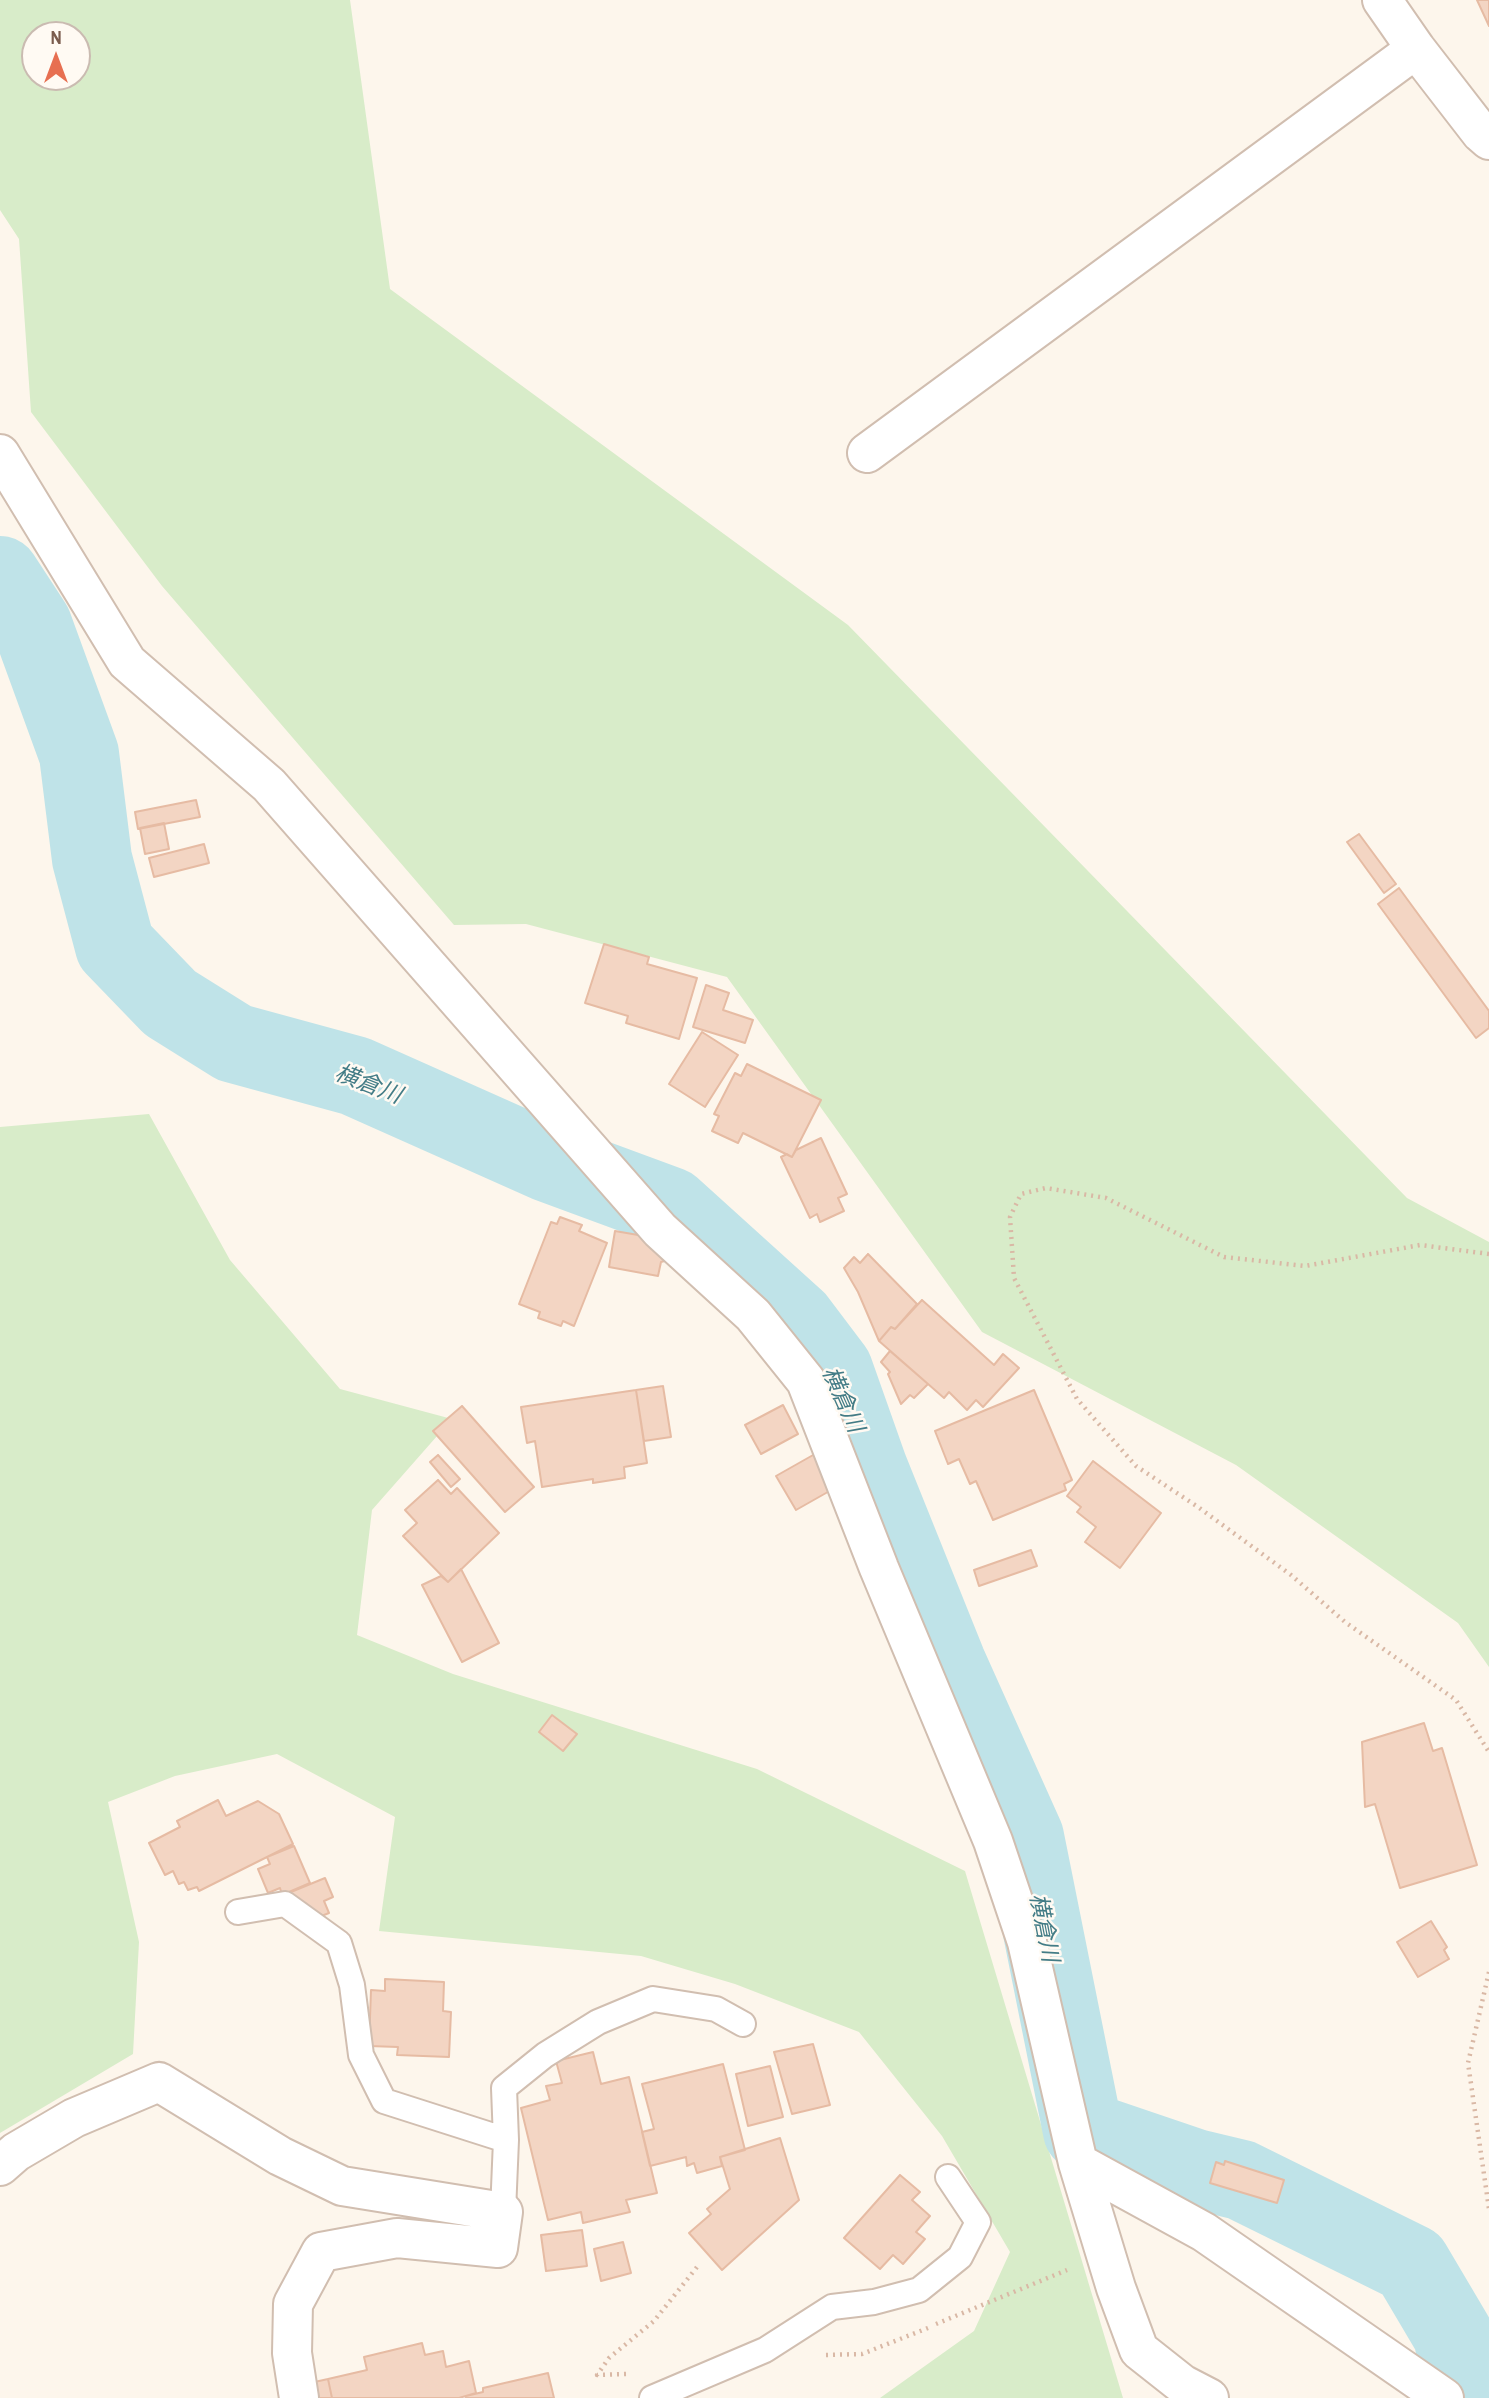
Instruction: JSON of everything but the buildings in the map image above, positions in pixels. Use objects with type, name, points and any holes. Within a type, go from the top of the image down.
[{"type":"street","points":[[1382,0],[1416,49],[1489,140]]},
{"type":"street","points":[[867,453],[1416,49]]},
{"type":"street","points":[[0,454],[127,662],[269,785],[660,1230],[752,1315],[806,1381],[879,1568],[993,1841],[1027,1942],[1078,2163],[1116,2288],[1139,2350],[1182,2385],[1209,2398]]},
{"type":"street","points":[[0,2166],[16,2151],[74,2118],[159,2082],[280,2156],[342,2186],[503,2212],[498,2248],[397,2238],[321,2252],[293,2304],[292,2353],[299,2398]]},
{"type":"street","points":[[1078,2163],[1205,2232],[1444,2398]]},
{"type":"lane","points":[[239,1912],[285,1904],[339,1943],[352,1984],[361,2055],[384,2101],[506,2140]]},
{"type":"lane","points":[[503,2212],[506,2140],[504,2088],[545,2055],[598,2022],[653,1999],[716,2009],[743,2024]]},
{"type":"lane","points":[[652,2398],[765,2350],[832,2307],[874,2302],[919,2290],[960,2257],[978,2222],[948,2178]]},
{"type":"path","points":[[1489,1254],[1420,1245],[1305,1266],[1224,1257],[1106,1198],[1046,1188],[1021,1194],[1010,1217],[1014,1278],[1077,1399],[1136,1466],[1198,1507],[1291,1575],[1345,1622],[1456,1700],[1489,1752]]},
{"type":"path","points":[[1489,1972],[1468,2063],[1489,2209]]},
{"type":"path","points":[[630,2374],[597,2375],[609,2358],[654,2321],[697,2267]]},
{"type":"green space","points":[[0,0],[350,0],[390,289],[848,625],[1407,1198],[1489,1242],[1489,1667],[1458,1623],[1236,1465],[982,1332],[727,977],[526,924],[454,925],[162,586],[31,412],[19,239],[0,210]]},
{"type":"green space","points":[[149,1114],[230,1260],[340,1389],[452,1419],[372,1510],[357,1635],[453,1674],[757,1769],[965,1871],[1123,2398],[880,2398],[974,2331],[1010,2252],[942,2136],[859,2032],[735,1984],[641,1956],[379,1931],[395,1817],[277,1754],[175,1776],[108,1802],[139,1942],[133,2054],[0,2133],[0,1127]]},
{"type":"waterway","name":"横倉川","points":[[0,576],[32,625],[79,754],[92,859],[115,946],[170,1003],[234,1043],[355,1076],[548,1162],[670,1207],[796,1321],[833,1370],[868,1469],[946,1663],[1024,1837],[1083,2131],[1195,2169],[1241,2180],[1411,2264],[1453,2335],[1466,2398]]}]
